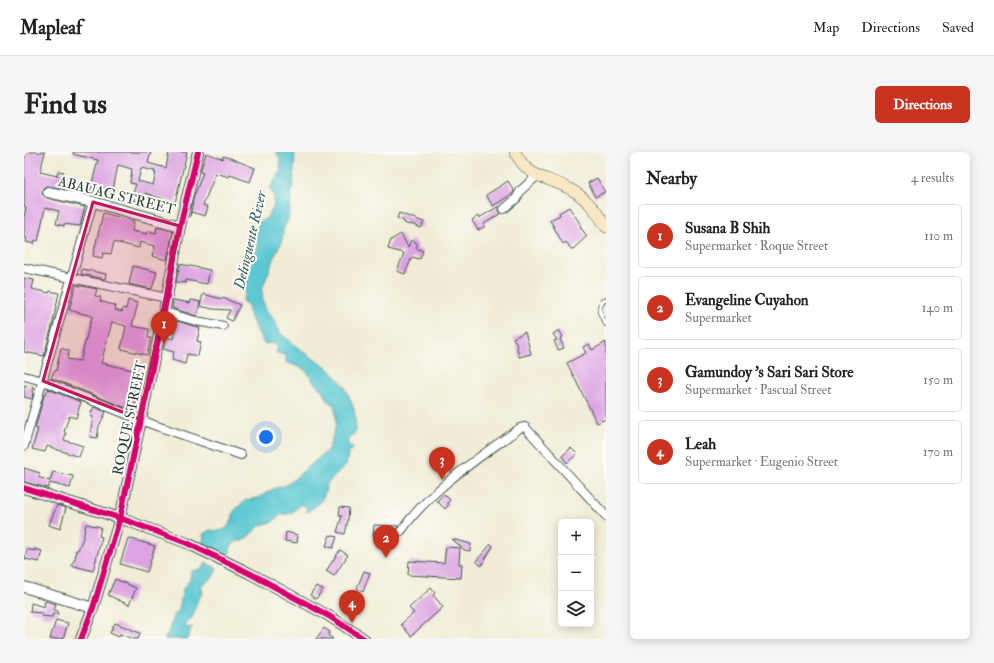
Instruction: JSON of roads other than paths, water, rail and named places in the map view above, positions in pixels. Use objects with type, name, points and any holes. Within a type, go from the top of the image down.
[{"type":"main road","points":[[515,152],[518,159],[527,169],[537,176],[569,188],[582,197],[596,210],[606,227]]},
{"type":"street","name":"ROQUE STREET","points":[[81,639],[94,608],[120,518],[167,298],[180,226],[198,152]]},
{"type":"street","points":[[504,209],[516,199],[521,190],[537,176]]},
{"type":"street","name":"ABAUAG STREET","points":[[48,192],[94,202],[180,226]]},
{"type":"street","points":[[24,446],[44,381],[71,278],[94,202]]},
{"type":"street","points":[[24,268],[167,298]]},
{"type":"street","points":[[164,312],[196,321],[223,326]]},
{"type":"street","points":[[24,376],[44,381],[140,419],[241,455]]},
{"type":"street","points":[[401,531],[411,517],[456,474],[520,428],[525,427],[606,516]]},
{"type":"street","points":[[24,488],[120,518],[186,544],[249,573],[329,616],[361,638]]},
{"type":"street","points":[[24,587],[94,608]]},
{"type":"lane","points":[[606,299],[600,306],[599,311],[600,316],[606,324]]},
{"type":"water","points":[[276,152],[295,152],[293,186],[287,222],[283,229],[282,243],[278,248],[262,290],[263,301],[266,311],[274,320],[281,334],[309,356],[327,367],[344,385],[353,406],[356,432],[350,437],[347,443],[353,448],[348,455],[346,465],[326,485],[323,498],[314,508],[306,512],[307,508],[302,504],[291,513],[281,515],[272,522],[261,525],[243,541],[237,541],[231,546],[229,556],[221,563],[199,547],[204,540],[203,534],[210,530],[220,531],[227,528],[232,520],[234,511],[246,500],[258,498],[273,489],[287,485],[327,451],[336,424],[334,405],[328,401],[324,392],[314,383],[309,374],[302,368],[286,362],[286,355],[276,353],[278,348],[273,343],[264,344],[249,314],[248,305],[242,301],[246,294],[240,286],[247,282],[244,268],[258,249],[257,241],[253,237],[258,229],[257,222],[264,220],[272,209],[274,197],[270,188],[281,171],[280,159]]},
{"type":"water","points":[[206,563],[217,568],[213,577],[201,585],[203,593],[198,599],[192,618],[186,621],[185,628],[192,627],[187,639],[164,639],[169,631],[175,613],[179,610],[183,589],[190,580],[191,571],[202,569]]},
{"type":"place","name":"Susana B Shih","points":[[164,344]]},
{"type":"place","name":"Gamundoy 's Sari Sari Store","points":[[442,480]]},
{"type":"place","name":"Evangeline Cuyahon","points":[[386,558]]},
{"type":"place","name":"Leah","points":[[352,623]]},
{"type":"water label","name":"Delinguente River","points":[[250,240]]}]
